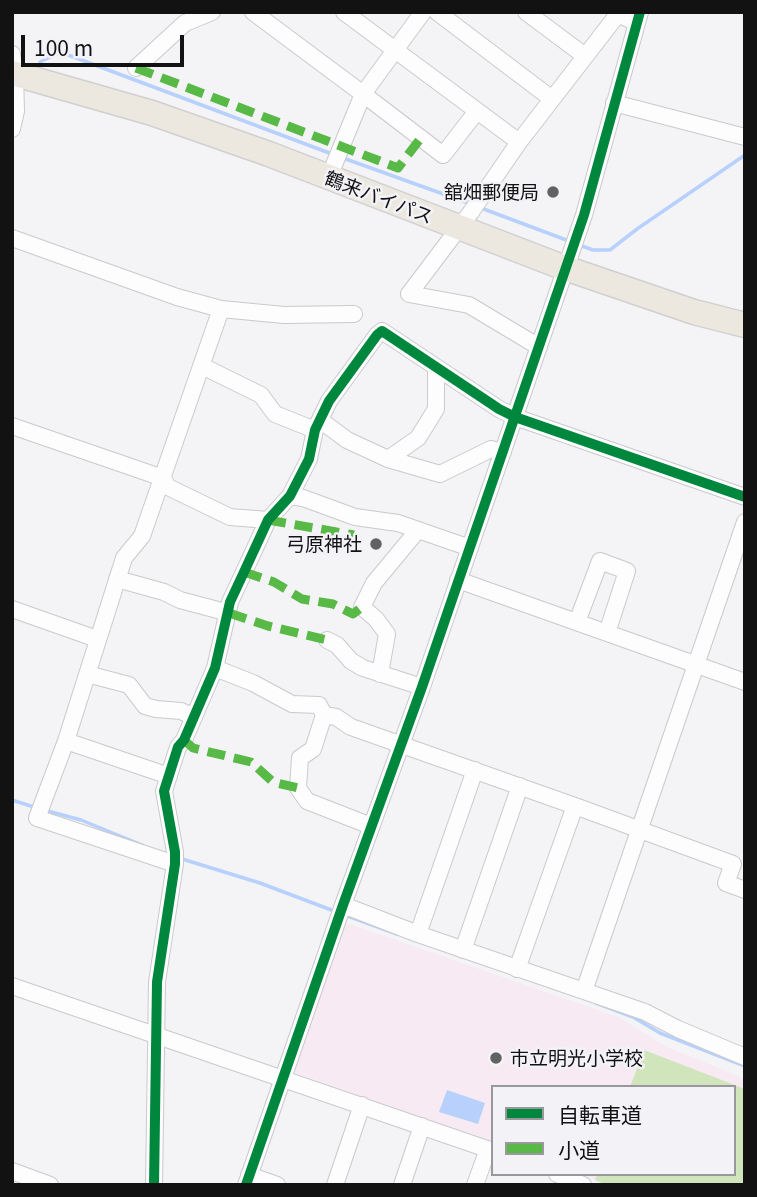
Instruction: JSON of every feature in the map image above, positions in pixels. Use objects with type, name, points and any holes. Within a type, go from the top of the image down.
[{"type":"highway","name":"鶴来バイパス","points":[[13,67],[152,113],[329,177],[470,213],[571,252],[694,312],[745,325]]},
{"type":"street","points":[[136,68],[185,23],[212,12]]},
{"type":"street","points":[[253,12],[443,155],[477,111]]},
{"type":"street","points":[[344,12],[519,142]]},
{"type":"street","points":[[329,177],[363,94],[423,12]]},
{"type":"street","points":[[438,12],[552,99]]},
{"type":"street","points":[[526,12],[585,56]]},
{"type":"street","points":[[277,1185],[248,1180],[422,687],[458,580],[470,548],[539,347],[571,252],[639,18],[617,13],[409,294],[469,305],[539,347]]},
{"type":"street","points":[[12,130],[16,111],[13,67]]},
{"type":"street","points":[[614,103],[745,137]]},
{"type":"street","points":[[12,238],[177,297],[221,309],[284,314],[354,314]]},
{"type":"street","points":[[175,859],[37,818],[66,741],[124,558],[142,536],[221,309]]},
{"type":"street","points":[[155,1185],[157,982],[175,859],[164,790],[178,747],[184,740],[215,668],[230,602],[268,520],[290,496],[309,459],[317,425],[329,401],[382,331],[515,417],[745,498]]},
{"type":"street","points":[[202,366],[261,395],[275,414],[317,425],[388,459],[440,474],[491,449],[503,452]]},
{"type":"street","points":[[388,459],[418,438],[436,409],[436,368]]},
{"type":"street","points":[[12,426],[163,478],[168,487],[230,516],[268,520]]},
{"type":"street","points":[[290,496],[355,517],[398,523],[470,548]]},
{"type":"street","points":[[584,991],[745,523]]},
{"type":"street","points":[[380,674],[387,634],[376,619],[362,607],[374,583],[418,530]]},
{"type":"street","points":[[577,622],[600,561],[627,571],[607,633]]},
{"type":"street","points":[[117,579],[229,613]]},
{"type":"street","points":[[458,580],[745,682]]},
{"type":"street","points":[[12,609],[97,639]]},
{"type":"street","points":[[327,640],[337,645],[351,661],[380,674],[422,687]]},
{"type":"street","points":[[215,668],[253,683],[292,704],[319,705],[324,715],[313,749],[300,758],[298,788],[307,801],[371,826]]},
{"type":"street","points":[[87,674],[129,685],[145,706],[181,711],[194,717]]},
{"type":"street","points":[[324,715],[336,717],[351,727],[733,864],[726,883],[745,890]]},
{"type":"street","points":[[66,741],[169,776]]},
{"type":"street","points":[[418,934],[475,770]]},
{"type":"street","points":[[463,950],[520,786]]},
{"type":"street","points":[[517,968],[575,806]]},
{"type":"street","points":[[341,911],[418,934],[645,1012],[745,1057]]},
{"type":"street","points":[[12,986],[490,1150],[475,1185]]},
{"type":"street","points":[[335,1185],[362,1105]]},
{"type":"street","points":[[402,1185],[422,1126]]},
{"type":"street","points":[[12,1171],[50,1185]]},
{"type":"street","points":[[562,1176],[583,1185]]},
{"type":"shaded area","name":"市立明光小学校","points":[[346,923],[618,1017],[667,1047],[745,1079],[745,1185],[607,1185],[586,1176],[736,1176],[736,1085],[491,1085],[491,1142],[294,1072]]},
{"type":"green space","points":[[644,1050],[735,1085],[631,1085]]},
{"type":"green space","points":[[736,1086],[745,1089],[745,1185],[607,1185],[595,1180],[596,1176],[736,1176]]},
{"type":"water","points":[[447,1090],[485,1103],[478,1124],[439,1112]]},
{"type":"waterway","points":[[40,62],[63,53],[332,154]]},
{"type":"waterway","points":[[579,245],[593,250],[610,250],[745,155]]},
{"type":"waterway","points":[[343,158],[471,204]]},
{"type":"waterway","points":[[481,208],[569,241]]},
{"type":"waterway","points":[[12,800],[37,808]]},
{"type":"waterway","points":[[44,810],[81,820],[142,845]]},
{"type":"waterway","points":[[179,858],[260,883],[334,911]]},
{"type":"waterway","points":[[345,915],[397,934]]},
{"type":"waterway","points":[[596,1003],[633,1017],[660,1033],[745,1066]]},
{"type":"marked path","points":[[136,68],[398,168],[420,139]]},
{"type":"marked path","points":[[268,520],[354,535]]},
{"type":"marked path","points":[[244,572],[274,582],[302,599],[333,604],[353,614],[362,607]]},
{"type":"marked path","points":[[229,613],[268,626],[327,640]]},
{"type":"marked path","points":[[184,740],[193,748],[251,762],[273,782],[298,788]]},
{"type":"cycle path","points":[[246,1185],[422,687],[584,215],[640,12]]},
{"type":"cycle path","points":[[154,1185],[157,982],[175,864],[164,791],[178,747],[184,740],[215,668],[230,602],[268,520],[290,496],[309,459],[315,430],[329,401],[377,335],[382,331],[515,417],[745,497]]},
{"type":"place","name":"舘畑郵便局","points":[[553,192]]},
{"type":"place","name":"弓原神社","points":[[376,544]]},
{"type":"place","name":"市立明光小学校","points":[[496,1058]]}]
